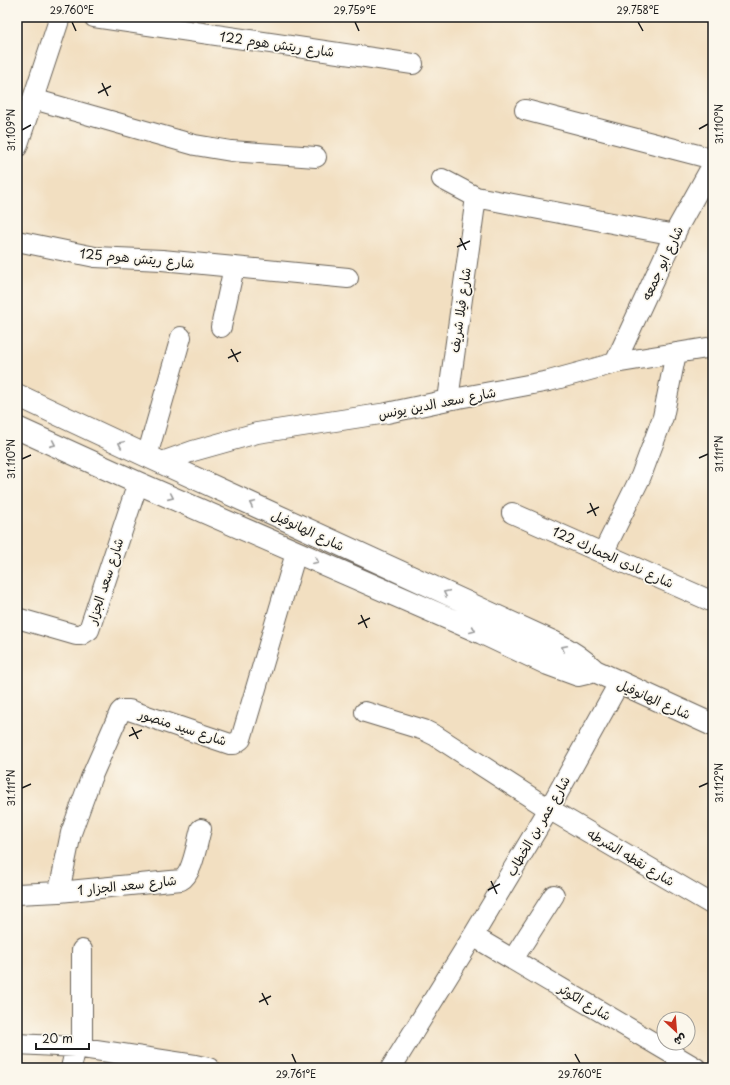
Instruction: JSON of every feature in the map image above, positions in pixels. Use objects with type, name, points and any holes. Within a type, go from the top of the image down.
[{"type":"street","points":[[17,147],[60,17]]},
{"type":"street","name":"شارع ريتش هوم 122","points":[[94,17],[413,64]]},
{"type":"street","points":[[33,99],[195,145],[231,152],[316,156]]},
{"type":"street","points":[[525,110],[713,159]]},
{"type":"street","name":"شارع ابو جمعه","points":[[615,363],[675,235],[713,164]]},
{"type":"street","points":[[442,179],[476,197],[675,235]]},
{"type":"street","name":"شارع فيلا شريف","points":[[448,400],[476,197]]},
{"type":"street","name":"شارع ريتش هوم 125","points":[[17,241],[95,257],[162,260],[348,278]]},
{"type":"street","points":[[221,327],[234,267]]},
{"type":"street","points":[[154,459],[180,337]]},
{"type":"street","name":"شارع سعد الدين يونس","points":[[154,459],[193,451],[257,433],[387,413],[549,381],[615,363],[713,346]]},
{"type":"street","points":[[602,553],[641,476],[663,417],[676,353]]},
{"type":"street","name":"شارع الهانوفيل","points":[[17,395],[570,650],[595,672],[713,725]]},
{"type":"street","name":"شارع الهانوفيل","points":[[17,428],[138,483],[482,633],[564,671],[578,675],[595,672]]},
{"type":"street","name":"شارع سعد الجزار","points":[[17,618],[76,635],[81,635],[89,630],[138,483]]},
{"type":"street","name":"شارع نادى الجمارك 122","points":[[512,513],[713,602]]},
{"type":"street","name":"شارع سيد منصور","points":[[59,892],[72,833],[91,778],[122,710],[129,710],[230,744],[238,742],[296,552]]},
{"type":"street","name":"شارع عمر بن الخطاب","points":[[391,1068],[473,936],[549,809],[619,683]]},
{"type":"street","name":"شارع نقطه الشرطه","points":[[365,712],[424,730],[436,736],[549,809],[713,905]]},
{"type":"street","name":"شارع سعد الجزار 1","points":[[17,894],[59,892],[181,880],[185,878],[189,871],[201,829]]},
{"type":"street","points":[[513,959],[554,895]]},
{"type":"street","name":"شارع الكوثر","points":[[473,936],[696,1068]]},
{"type":"street","points":[[71,1068],[79,1048],[82,950]]},
{"type":"street","points":[[17,1044],[79,1048],[209,1068]]}]
